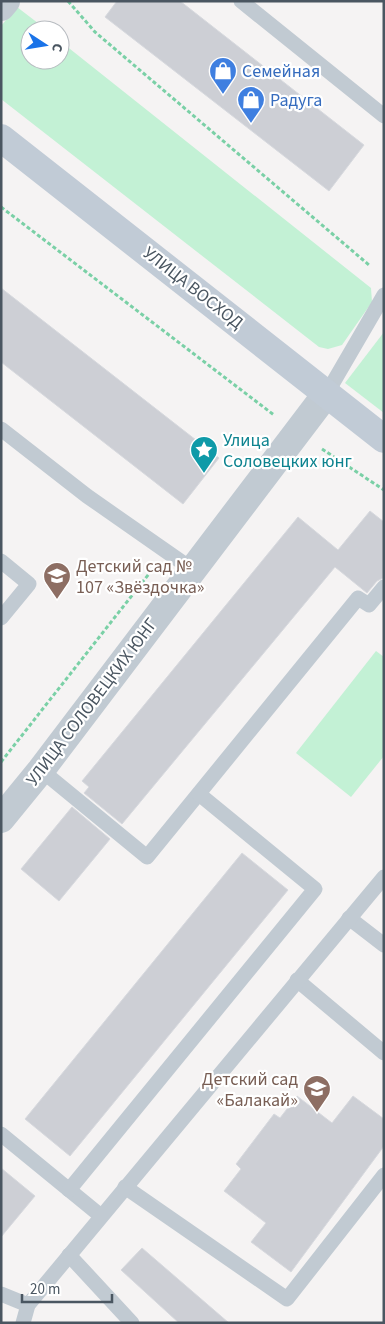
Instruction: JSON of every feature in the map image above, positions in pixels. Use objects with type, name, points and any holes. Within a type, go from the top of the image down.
[{"type":"street","points":[[1,6],[6,1]]},
{"type":"street","name":"УЛИЦА ВОСХОД","points":[[1,138],[384,439]]},
{"type":"street","name":"УЛИЦА СОЛОВЕЦКИХ ЮНГ","points":[[1,819],[41,770],[327,393]]},
{"type":"lane","points":[[241,1],[384,116]]},
{"type":"lane","points":[[327,393],[384,295]]},
{"type":"lane","points":[[1,429],[87,496],[193,570]]},
{"type":"lane","points":[[1,561],[29,584],[1,618]]},
{"type":"lane","points":[[41,770],[147,857],[358,598],[369,605],[384,587]]},
{"type":"lane","points":[[69,1190],[315,889],[199,794]]},
{"type":"lane","points":[[23,1323],[28,1304],[384,877]]},
{"type":"lane","points":[[349,918],[384,945]]},
{"type":"lane","points":[[297,980],[384,1053]]},
{"type":"lane","points":[[1,1134],[101,1216]]},
{"type":"lane","points":[[125,1187],[288,1299],[384,1175]]},
{"type":"lane","points":[[69,1255],[132,1323]]},
{"type":"lane","points":[[1,1294],[28,1304]]},
{"type":"path","points":[[68,1],[95,32],[369,265]]},
{"type":"path","points":[[1,207],[260,404]]},
{"type":"path","points":[[267,422],[273,414]]},
{"type":"path","points":[[298,433],[384,490]]},
{"type":"path","points":[[1,762],[167,551]]},
{"type":"green space","points":[[17,7],[34,20],[20,20],[20,70],[70,70],[70,49],[371,288],[372,302],[342,345],[328,349],[319,347],[1,99],[1,26]]},
{"type":"green space","points":[[384,332],[384,413],[345,383]]},
{"type":"green space","points":[[376,651],[384,657],[384,756],[351,797],[296,753]]},
{"type":"building","points":[[117,1],[180,1],[364,145],[329,191],[105,17]]},
{"type":"building","points":[[1,288],[219,458],[183,504],[1,362]]},
{"type":"building","points":[[370,511],[384,522],[383,578],[377,581],[367,593],[335,567],[122,824],[84,793],[89,787],[82,781],[298,517],[338,550]]},
{"type":"building","points":[[72,807],[110,839],[59,901],[21,869]]},
{"type":"building","points":[[242,853],[288,890],[70,1156],[25,1119]]},
{"type":"building","points":[[297,1096],[332,1123],[353,1096],[384,1119],[384,1146],[291,1272],[251,1242],[266,1223],[224,1191],[241,1169],[236,1164],[274,1114],[280,1118]]},
{"type":"building","points":[[1,1168],[35,1196],[1,1237]]},
{"type":"building","points":[[142,1248],[229,1323],[179,1323],[121,1270]]},
{"type":"place","name":"Семейная","points":[[223,95]]},
{"type":"place","name":"Радуга","points":[[251,124]]},
{"type":"place","name":"Улица Соловецких юнг","points":[[204,474]]},
{"type":"place","name":"Детский сад № 107 «Звёздочка»","points":[[57,600]]},
{"type":"place","name":"Детский сад «Балакай»","points":[[317,1113]]}]
